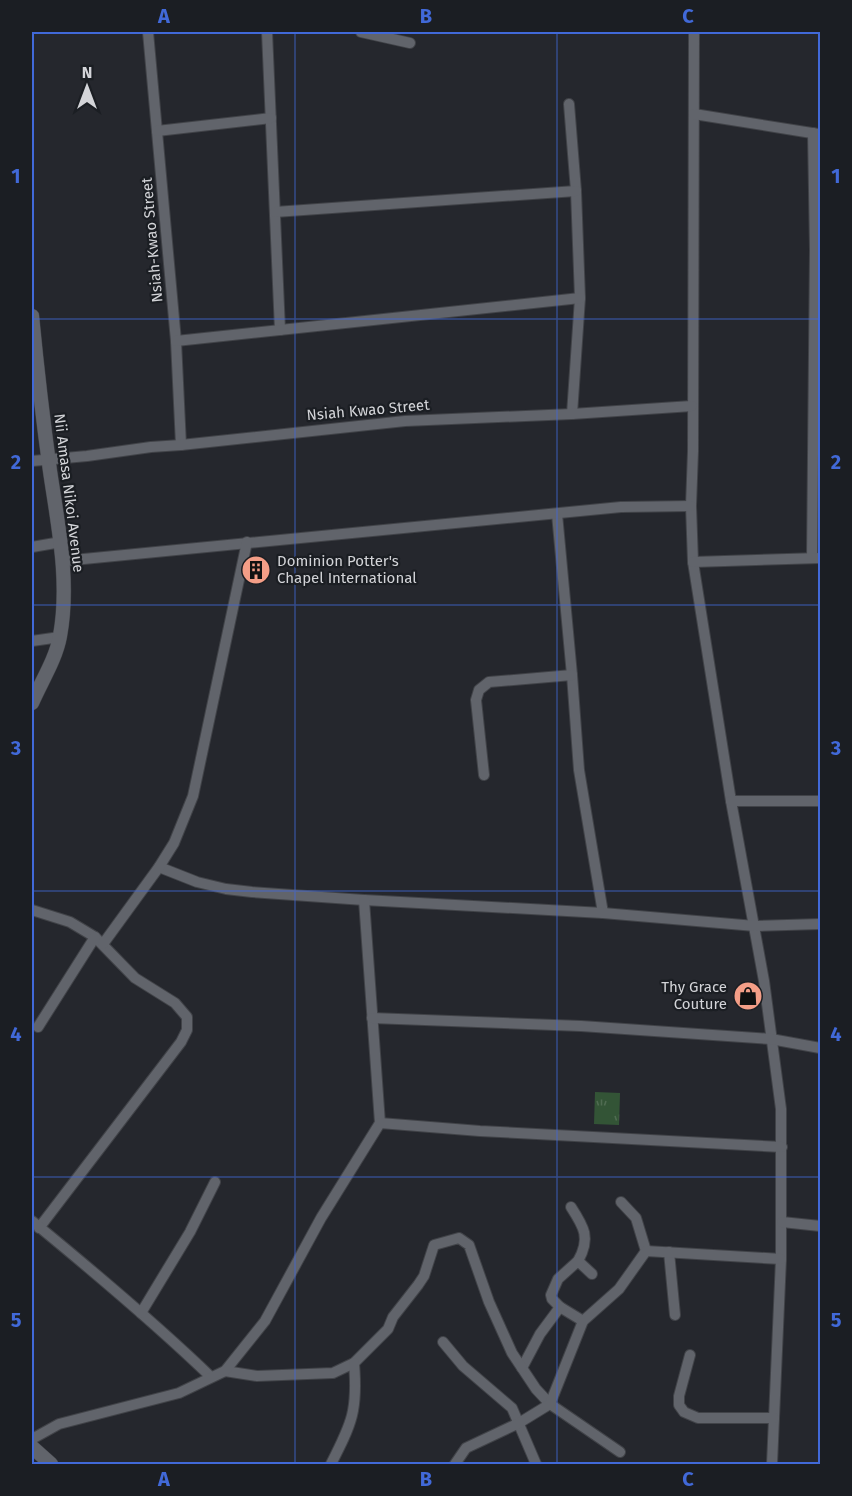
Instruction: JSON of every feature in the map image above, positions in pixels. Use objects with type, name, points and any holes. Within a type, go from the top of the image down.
[{"type":"street","name":"Nsiah-Kwao Street","points":[[148,32],[176,341],[181,445]]},
{"type":"street","points":[[267,32],[280,330]]},
{"type":"street","points":[[361,32],[410,43]]},
{"type":"street","points":[[694,32],[693,451],[690,506],[693,562],[731,801],[755,926],[780,1090],[782,1259],[772,1464]]},
{"type":"street","points":[[569,104],[576,191],[580,298],[572,414]]},
{"type":"street","points":[[693,562],[816,558],[818,250],[817,133],[694,114]]},
{"type":"street","points":[[157,131],[271,118]]},
{"type":"street","points":[[275,212],[576,191]]},
{"type":"street","points":[[176,341],[580,298]]},
{"type":"street","name":"Nii Amasa Nikoi Avenue","points":[[32,316],[37,414],[49,459],[61,542],[64,602],[56,651],[32,703]]},
{"type":"street","name":"Nsiah Kwao Street","points":[[32,461],[405,421],[692,406]]},
{"type":"street","points":[[63,561],[621,507],[690,506]]},
{"type":"street","points":[[557,514],[573,675],[579,770],[603,913]]},
{"type":"street","points":[[32,547],[61,542]]},
{"type":"street","points":[[38,1028],[99,940],[159,867],[174,843],[193,796],[247,542]]},
{"type":"street","points":[[32,641],[60,637]]},
{"type":"street","points":[[484,775],[476,700],[479,690],[489,682],[573,675]]},
{"type":"street","points":[[731,801],[820,801]]},
{"type":"street","points":[[159,867],[196,882],[226,889],[363,900],[603,913],[755,926],[820,924]]},
{"type":"street","points":[[32,1439],[59,1424],[178,1393],[225,1371],[265,1321],[321,1218],[380,1123],[363,900]]},
{"type":"street","points":[[32,910],[70,922],[99,940],[135,978],[176,1003],[187,1017],[187,1030],[181,1042],[35,1225],[141,1313],[211,1377]]},
{"type":"street","points":[[372,1018],[581,1026],[771,1039],[820,1048]]},
{"type":"street","points":[[380,1123],[480,1131],[782,1147]]},
{"type":"street","points":[[141,1313],[190,1232],[216,1182]]},
{"type":"street","points":[[621,1202],[636,1218],[646,1251]]},
{"type":"street","points":[[571,1207],[585,1236],[584,1250],[578,1261],[558,1278],[551,1295],[560,1307],[583,1321]]},
{"type":"street","points":[[782,1222],[820,1226]]},
{"type":"street","points":[[225,1371],[257,1376],[333,1372],[354,1363],[387,1329],[393,1317],[418,1285],[424,1276],[434,1245],[459,1238],[469,1245],[489,1302],[512,1353],[536,1389],[550,1404],[620,1452]]},
{"type":"street","points":[[646,1251],[782,1259]]},
{"type":"street","points":[[455,1464],[466,1448],[519,1423],[550,1404],[583,1321],[619,1289],[646,1251]]},
{"type":"street","points":[[669,1252],[675,1315]]},
{"type":"street","points":[[578,1261],[592,1274]]},
{"type":"street","points":[[522,1368],[540,1334],[560,1307]]},
{"type":"street","points":[[443,1342],[463,1366],[512,1408],[536,1464]]},
{"type":"street","points":[[690,1354],[679,1395],[679,1405],[684,1412],[698,1418],[774,1418]]},
{"type":"street","points":[[331,1464],[344,1440],[352,1418],[357,1395],[354,1363]]},
{"type":"street","points":[[32,1447],[51,1464]]},
{"type":"green space","points":[[595,1092],[620,1093],[619,1125],[594,1124]]},
{"type":"place","name":"Dominion Potter's Chapel International","points":[[256,570]]},
{"type":"place","name":"Thy Grace Couture","points":[[748,996]]}]
